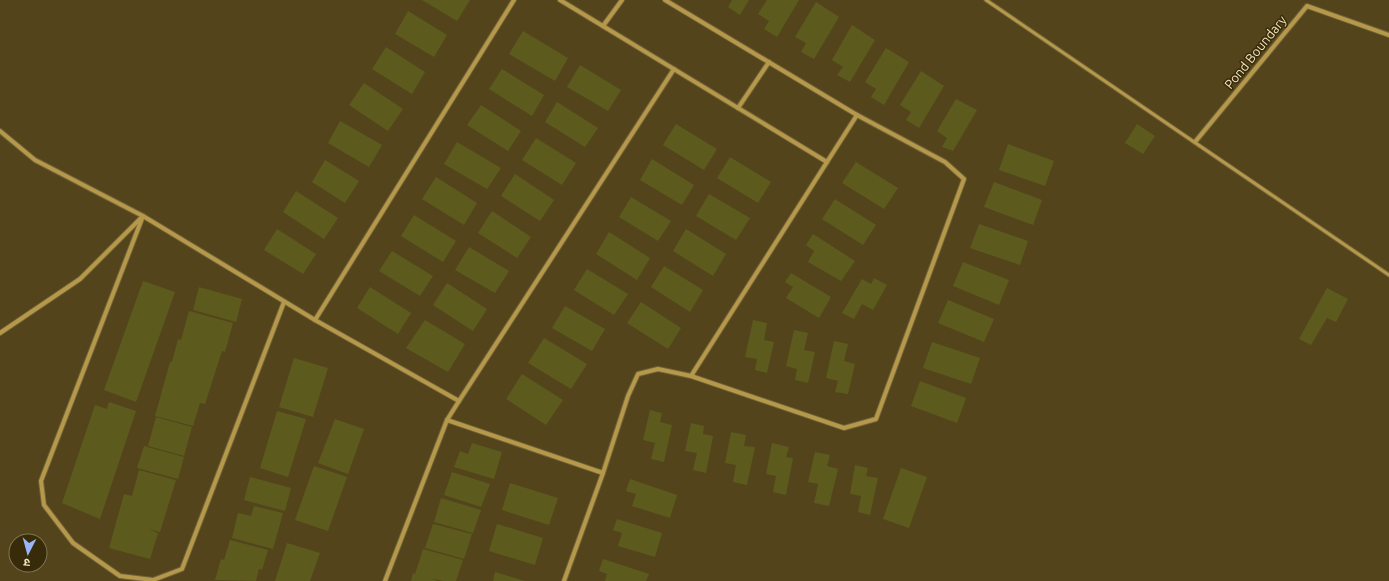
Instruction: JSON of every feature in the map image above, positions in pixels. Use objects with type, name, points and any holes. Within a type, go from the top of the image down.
[{"type":"street","points":[[315,320],[514,0]]},
{"type":"street","points":[[560,0],[827,162]]},
{"type":"street","points":[[603,26],[622,0]]},
{"type":"street","points":[[564,581],[603,472],[628,396],[638,374],[658,369],[691,376],[844,428],[876,419],[964,179],[945,162],[857,115],[665,0]]},
{"type":"street","name":"Pond Boundary","points":[[1194,142],[1307,6],[1389,35]]},
{"type":"street","points":[[738,108],[769,62]]},
{"type":"street","points":[[385,581],[447,420],[674,69]]},
{"type":"street","points":[[691,376],[857,115]]},
{"type":"street","points":[[0,131],[35,160],[142,216],[284,302],[459,401]]},
{"type":"street","points":[[142,216],[41,481],[44,505],[73,543],[120,576],[154,580],[182,569],[284,302]]},
{"type":"street","points":[[0,333],[80,279],[142,216]]},
{"type":"street","points":[[447,420],[603,472]]},
{"type":"lane","points":[[986,0],[1389,275]]},
{"type":"building","points":[[422,0],[470,0],[457,21]]},
{"type":"building","points":[[732,0],[749,0],[740,15],[728,7]]},
{"type":"building","points":[[767,0],[799,0],[777,37],[764,29],[769,21],[758,14]]},
{"type":"building","points":[[816,2],[839,17],[814,59],[801,52],[806,43],[795,37]]},
{"type":"building","points":[[408,11],[447,35],[434,57],[395,34]]},
{"type":"building","points":[[852,25],[875,40],[850,82],[837,75],[843,67],[832,60]]},
{"type":"building","points":[[523,31],[568,58],[555,81],[509,54]]},
{"type":"building","points":[[386,47],[425,72],[412,94],[372,69]]},
{"type":"building","points":[[886,48],[909,62],[884,105],[871,97],[876,89],[865,82]]},
{"type":"building","points":[[580,65],[621,90],[608,111],[567,87]]},
{"type":"building","points":[[502,69],[544,95],[532,116],[489,89]]},
{"type":"building","points":[[921,71],[944,86],[919,128],[906,120],[911,112],[900,105]]},
{"type":"building","points":[[364,83],[403,109],[388,131],[349,105]]},
{"type":"building","points":[[956,99],[977,110],[953,151],[942,147],[947,138],[937,131]]},
{"type":"building","points":[[557,102],[598,128],[585,147],[545,122]]},
{"type":"building","points":[[481,105],[521,131],[508,151],[467,125]]},
{"type":"building","points":[[340,121],[382,145],[369,167],[328,143]]},
{"type":"building","points":[[676,124],[717,149],[704,170],[663,145]]},
{"type":"building","points":[[1137,124],[1155,136],[1143,154],[1125,143]]},
{"type":"building","points":[[536,138],[576,163],[562,185],[522,160]]},
{"type":"building","points":[[457,142],[501,168],[487,189],[444,164]]},
{"type":"building","points":[[1008,144],[1054,161],[1045,186],[999,170]]},
{"type":"building","points":[[730,157],[771,182],[758,203],[717,178]]},
{"type":"building","points":[[652,159],[694,185],[682,205],[640,180]]},
{"type":"building","points":[[325,160],[359,181],[345,203],[312,182]]},
{"type":"building","points":[[856,162],[898,188],[884,209],[842,183]]},
{"type":"building","points":[[515,174],[554,200],[540,221],[501,196]]},
{"type":"building","points":[[436,177],[477,203],[464,225],[422,199]]},
{"type":"building","points":[[994,182],[1042,200],[1033,225],[984,207]]},
{"type":"building","points":[[296,191],[338,218],[324,239],[283,212]]},
{"type":"building","points":[[709,194],[750,218],[736,240],[696,216]]},
{"type":"building","points":[[631,197],[671,221],[658,241],[619,217]]},
{"type":"building","points":[[835,199],[876,225],[863,245],[822,219]]},
{"type":"building","points":[[492,211],[531,237],[517,258],[478,233]]},
{"type":"building","points":[[414,215],[456,241],[443,262],[401,236]]},
{"type":"building","points":[[979,224],[1028,241],[1020,265],[970,248]]},
{"type":"building","points":[[277,229],[316,254],[303,274],[264,250]]},
{"type":"building","points":[[686,229],[726,254],[713,276],[673,251]]},
{"type":"building","points":[[609,232],[650,258],[637,280],[596,254]]},
{"type":"building","points":[[813,234],[855,261],[841,281],[808,262],[814,251],[806,245]]},
{"type":"building","points":[[469,247],[509,271],[495,293],[455,270]]},
{"type":"building","points":[[392,251],[433,276],[420,296],[379,271]]},
{"type":"building","points":[[963,262],[1009,280],[999,305],[953,286]]},
{"type":"building","points":[[664,266],[703,290],[690,312],[651,287]]},
{"type":"building","points":[[587,269],[628,294],[614,315],[574,290]]},
{"type":"building","points":[[791,273],[831,297],[819,318],[786,298],[793,287],[785,282]]},
{"type":"building","points":[[874,278],[887,285],[873,310],[862,304],[854,319],[842,313],[862,279],[871,284]]},
{"type":"building","points":[[143,281],[175,292],[136,402],[104,390]]},
{"type":"building","points":[[447,283],[487,309],[473,331],[433,305]]},
{"type":"building","points":[[199,287],[242,299],[236,322],[193,310]]},
{"type":"building","points":[[370,287],[411,313],[398,334],[357,308]]},
{"type":"building","points":[[1327,288],[1348,299],[1336,322],[1327,318],[1311,345],[1299,339]]},
{"type":"building","points":[[948,300],[994,319],[984,342],[938,323]]},
{"type":"building","points":[[641,302],[681,328],[668,349],[627,323]]},
{"type":"building","points":[[565,306],[605,329],[592,351],[552,328]]},
{"type":"building","points":[[189,311],[233,323],[225,352],[222,351],[205,404],[200,403],[193,426],[155,416],[170,362],[172,362],[178,339],[181,340]]},
{"type":"building","points":[[425,320],[465,344],[448,372],[406,348]]},
{"type":"building","points":[[753,320],[767,323],[764,340],[774,342],[767,373],[755,370],[757,359],[745,357]]},
{"type":"building","points":[[794,330],[808,333],[804,350],[815,352],[808,383],[795,380],[797,369],[786,366]]},
{"type":"building","points":[[544,338],[587,364],[571,389],[528,363]]},
{"type":"building","points":[[834,341],[848,344],[844,361],[855,364],[848,394],[835,392],[838,381],[826,378]]},
{"type":"building","points":[[932,342],[980,358],[971,384],[923,368]]},
{"type":"building","points":[[294,358],[328,368],[313,417],[279,407]]},
{"type":"building","points":[[522,374],[563,400],[546,425],[506,399]]},
{"type":"building","points":[[920,381],[966,398],[957,423],[911,406]]},
{"type":"building","points":[[109,402],[136,411],[100,519],[62,503],[95,405],[107,409]]},
{"type":"building","points":[[650,410],[662,413],[660,422],[672,425],[664,462],[651,459],[655,443],[643,440]]},
{"type":"building","points":[[277,411],[306,419],[288,477],[260,468]]},
{"type":"building","points":[[156,417],[192,427],[184,456],[148,446]]},
{"type":"building","points":[[335,419],[364,429],[348,474],[318,463]]},
{"type":"building","points":[[691,423],[704,426],[703,434],[713,436],[706,473],[693,470],[697,453],[685,451]]},
{"type":"building","points":[[731,432],[746,435],[744,446],[755,447],[747,485],[733,482],[736,465],[725,463]]},
{"type":"building","points":[[472,443],[502,452],[494,479],[454,467],[460,451],[468,454]]},
{"type":"building","points":[[772,443],[789,447],[786,457],[793,458],[786,495],[773,492],[776,476],[766,474]]},
{"type":"building","points":[[144,446],[184,457],[178,479],[137,468]]},
{"type":"building","points":[[815,452],[830,455],[827,466],[838,469],[829,506],[814,503],[818,484],[808,482]]},
{"type":"building","points":[[855,465],[868,468],[866,476],[878,478],[870,515],[858,512],[861,496],[850,494]]},
{"type":"building","points":[[314,466],[347,477],[328,531],[295,520]]},
{"type":"building","points":[[901,468],[927,477],[909,528],[883,519]]},
{"type":"building","points":[[139,470],[176,480],[160,532],[148,529],[158,533],[150,559],[109,548],[124,494],[132,496]]},
{"type":"building","points":[[452,472],[490,484],[481,507],[444,495]]},
{"type":"building","points":[[250,477],[291,488],[285,511],[244,500]]},
{"type":"building","points":[[630,479],[677,495],[670,518],[632,506],[636,494],[626,491]]},
{"type":"building","points":[[510,483],[558,498],[549,525],[502,510]]},
{"type":"building","points":[[441,498],[481,510],[473,533],[434,522]]},
{"type":"building","points":[[254,506],[283,513],[273,549],[232,538],[238,513],[251,516]]},
{"type":"building","points":[[617,519],[662,533],[655,557],[618,546],[622,533],[613,530]]},
{"type":"building","points":[[433,524],[472,534],[464,559],[425,548]]},
{"type":"building","points":[[497,524],[543,538],[535,565],[489,551]]},
{"type":"building","points":[[230,540],[268,550],[262,570],[259,569],[256,581],[215,580],[221,559],[224,560]]},
{"type":"building","points":[[287,543],[320,553],[310,581],[275,581]]},
{"type":"building","points":[[423,549],[463,560],[456,581],[443,581],[430,578],[438,581],[411,581],[413,573],[415,574]]},
{"type":"building","points":[[603,559],[649,574],[646,581],[605,581],[607,574],[599,571]]},
{"type":"building","points":[[495,572],[525,581],[493,581]]}]
